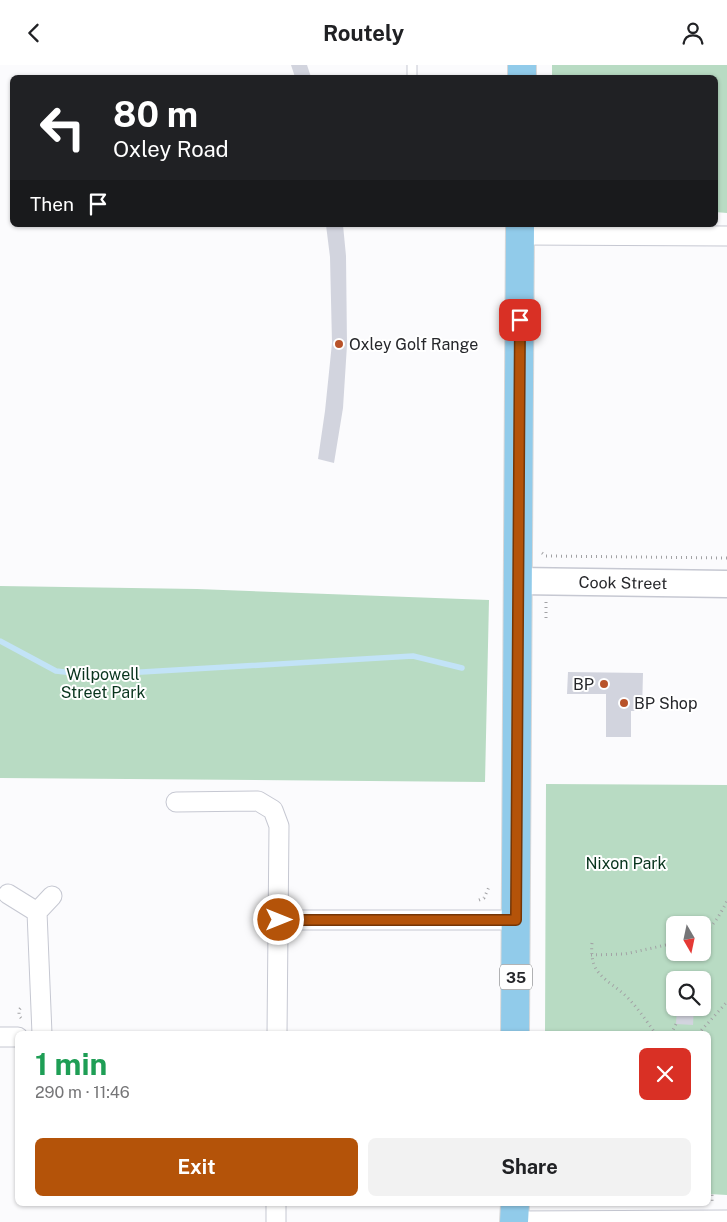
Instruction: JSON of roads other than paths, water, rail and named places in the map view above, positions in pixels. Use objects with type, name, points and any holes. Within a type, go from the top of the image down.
[{"type":"main road","name":"35","points":[[515,1031],[520,230]]},
{"type":"street","points":[[520,230],[727,236]]},
{"type":"street","name":"Cook Street","points":[[519,581],[727,584]]},
{"type":"street","points":[[176,802],[258,801],[273,810],[279,826],[277,1031]]},
{"type":"street","points":[[8,894],[36,912]]},
{"type":"street","points":[[42,1031],[36,912],[52,896]]},
{"type":"street","points":[[279,920],[516,920]]},
{"type":"street","points":[[0,1037],[15,1037]]},
{"type":"street","points":[[276,1206],[276,1222]]},
{"type":"street","points":[[515,1215],[727,1220]]},
{"type":"waterway","points":[[0,641],[56,671],[91,675],[413,656],[462,668]]},
{"type":"place","name":"Oxley Golf Range","points":[[339,344]]},
{"type":"place","name":"BP","points":[[604,684]]},
{"type":"place","name":"BP Shop","points":[[624,703]]},
{"type":"park label","name":"Wilpowell Street Park","points":[[103,683]]},
{"type":"park label","name":"Nixon Park","points":[[626,863]]}]
